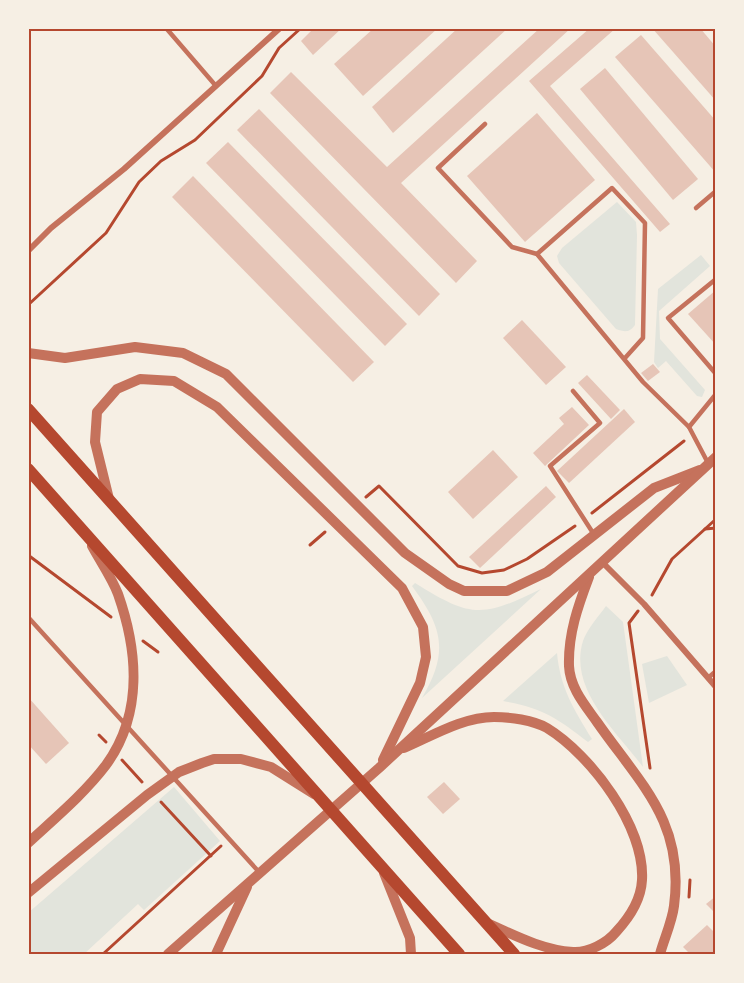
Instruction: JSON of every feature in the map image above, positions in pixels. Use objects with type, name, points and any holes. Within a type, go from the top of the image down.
[{"type":"main road","points":[[28,409],[514,954]]},
{"type":"main road","points":[[28,469],[459,954]]},
{"type":"street","points":[[28,251],[51,228],[124,169],[280,28]]},
{"type":"street","points":[[28,353],[65,358],[135,347],[183,353],[226,374],[405,553],[449,584],[464,591],[507,591],[548,572],[593,533],[654,488],[708,464]]},
{"type":"street","points":[[109,500],[95,442],[97,412],[117,389],[140,379],[174,381],[218,407],[384,570],[402,588],[423,627],[426,657],[420,683],[403,723],[379,768]]},
{"type":"street","points":[[168,954],[379,768],[708,464]]},
{"type":"street","points":[[28,843],[81,793],[106,764],[126,730],[134,699],[133,663],[126,622],[117,592],[87,537]]},
{"type":"street","points":[[601,562],[644,604],[716,687]]},
{"type":"street","points":[[590,573],[572,621],[569,667],[576,693],[648,790],[671,836],[677,872],[674,909],[660,954]]},
{"type":"street","points":[[396,752],[466,721],[492,717],[518,719],[545,727],[569,744],[605,784],[630,823],[640,853],[642,882],[631,915],[607,942],[575,953],[544,947],[485,922]]},
{"type":"street","points":[[28,893],[147,795],[179,772],[214,759],[241,759],[271,767],[323,799]]},
{"type":"street","points":[[381,866],[410,938],[411,954]]},
{"type":"street","points":[[216,954],[250,880]]},
{"type":"lane","points":[[166,28],[216,86]]},
{"type":"lane","points":[[485,124],[438,168],[512,247],[537,254],[643,382],[689,427],[708,464]]},
{"type":"lane","points":[[537,254],[612,188],[645,223],[643,338],[625,358]]},
{"type":"lane","points":[[696,208],[716,191]]},
{"type":"lane","points":[[716,279],[668,318],[716,374]]},
{"type":"lane","points":[[573,391],[600,423],[550,466],[593,533]]},
{"type":"lane","points":[[689,427],[716,394]]},
{"type":"lane","points":[[28,617],[259,872]]},
{"type":"lane","points":[[708,678],[716,671]]},
{"type":"path","points":[[28,305],[106,233],[139,182],[161,161],[195,140],[262,76],[279,48],[301,28]]},
{"type":"path","points":[[362,501],[379,486],[458,566],[482,573],[504,570],[527,559],[585,519],[692,434]]},
{"type":"path","points":[[655,778],[650,768],[629,622],[653,594],[672,559],[716,519]]},
{"type":"path","points":[[704,530],[716,528]]},
{"type":"path","points":[[310,545],[327,530]]},
{"type":"path","points":[[28,555],[112,617]]},
{"type":"path","points":[[140,638],[158,652]]},
{"type":"path","points":[[103,954],[229,838]]},
{"type":"path","points":[[689,870],[692,890],[689,900]]},
{"type":"shaded area","points":[[617,202],[636,222],[635,325],[627,331],[616,329],[559,263],[557,256],[562,248]]},
{"type":"shaded area","points":[[701,255],[710,266],[659,311],[660,339],[705,390],[702,397],[697,396],[666,361],[658,368],[654,362],[658,289]]},
{"type":"shaded area","points":[[415,583],[450,603],[477,610],[504,605],[541,589],[422,698],[436,667],[439,640],[430,615],[412,586]]},
{"type":"shaded area","points":[[606,606],[623,622],[643,767],[598,709],[582,676],[580,659],[583,641],[590,627]]},
{"type":"shaded area","points":[[557,653],[565,688],[592,739],[588,742],[549,715],[529,707],[503,701]]},
{"type":"shaded area","points":[[667,656],[687,685],[649,703],[642,664]]},
{"type":"shaded area","points":[[174,787],[220,841],[144,910],[138,904],[84,954],[29,954],[28,913]]},
{"type":"building","points":[[314,28],[342,28],[313,55],[301,41]]},
{"type":"building","points":[[374,28],[438,28],[363,96],[334,64]]},
{"type":"building","points":[[458,28],[508,28],[393,133],[372,107]]},
{"type":"building","points":[[540,28],[571,28],[401,183],[477,261],[456,283],[270,93],[291,72],[387,167]]},
{"type":"building","points":[[590,28],[616,28],[550,86],[670,224],[660,232],[529,81]]},
{"type":"building","points":[[652,28],[700,28],[716,47],[716,101]]},
{"type":"building","points":[[641,35],[716,121],[716,173],[615,57]]},
{"type":"building","points":[[605,68],[698,179],[673,200],[580,89]]},
{"type":"building","points":[[259,109],[440,294],[419,316],[237,130]]},
{"type":"building","points":[[537,113],[595,180],[525,242],[467,176]]},
{"type":"building","points":[[228,142],[407,324],[385,346],[206,163]]},
{"type":"building","points":[[193,176],[374,362],[353,382],[172,197]]},
{"type":"building","points":[[716,290],[716,345],[688,314]]},
{"type":"building","points":[[522,320],[566,367],[546,385],[503,338]]},
{"type":"building","points":[[653,364],[660,372],[648,381],[641,373]]},
{"type":"building","points":[[587,375],[620,410],[611,419],[578,383]]},
{"type":"building","points":[[572,407],[589,425],[545,466],[533,453],[564,424],[559,418]]},
{"type":"building","points":[[624,409],[635,422],[569,483],[557,471]]},
{"type":"building","points":[[493,450],[518,477],[473,519],[448,492]]},
{"type":"building","points":[[546,486],[556,497],[480,568],[469,557]]},
{"type":"building","points":[[28,697],[69,743],[46,764],[28,744]]},
{"type":"building","points":[[444,782],[460,799],[443,814],[427,797]]},
{"type":"building","points":[[716,896],[716,914],[706,904]]},
{"type":"building","points":[[707,925],[716,934],[716,954],[690,954],[683,947]]}]
